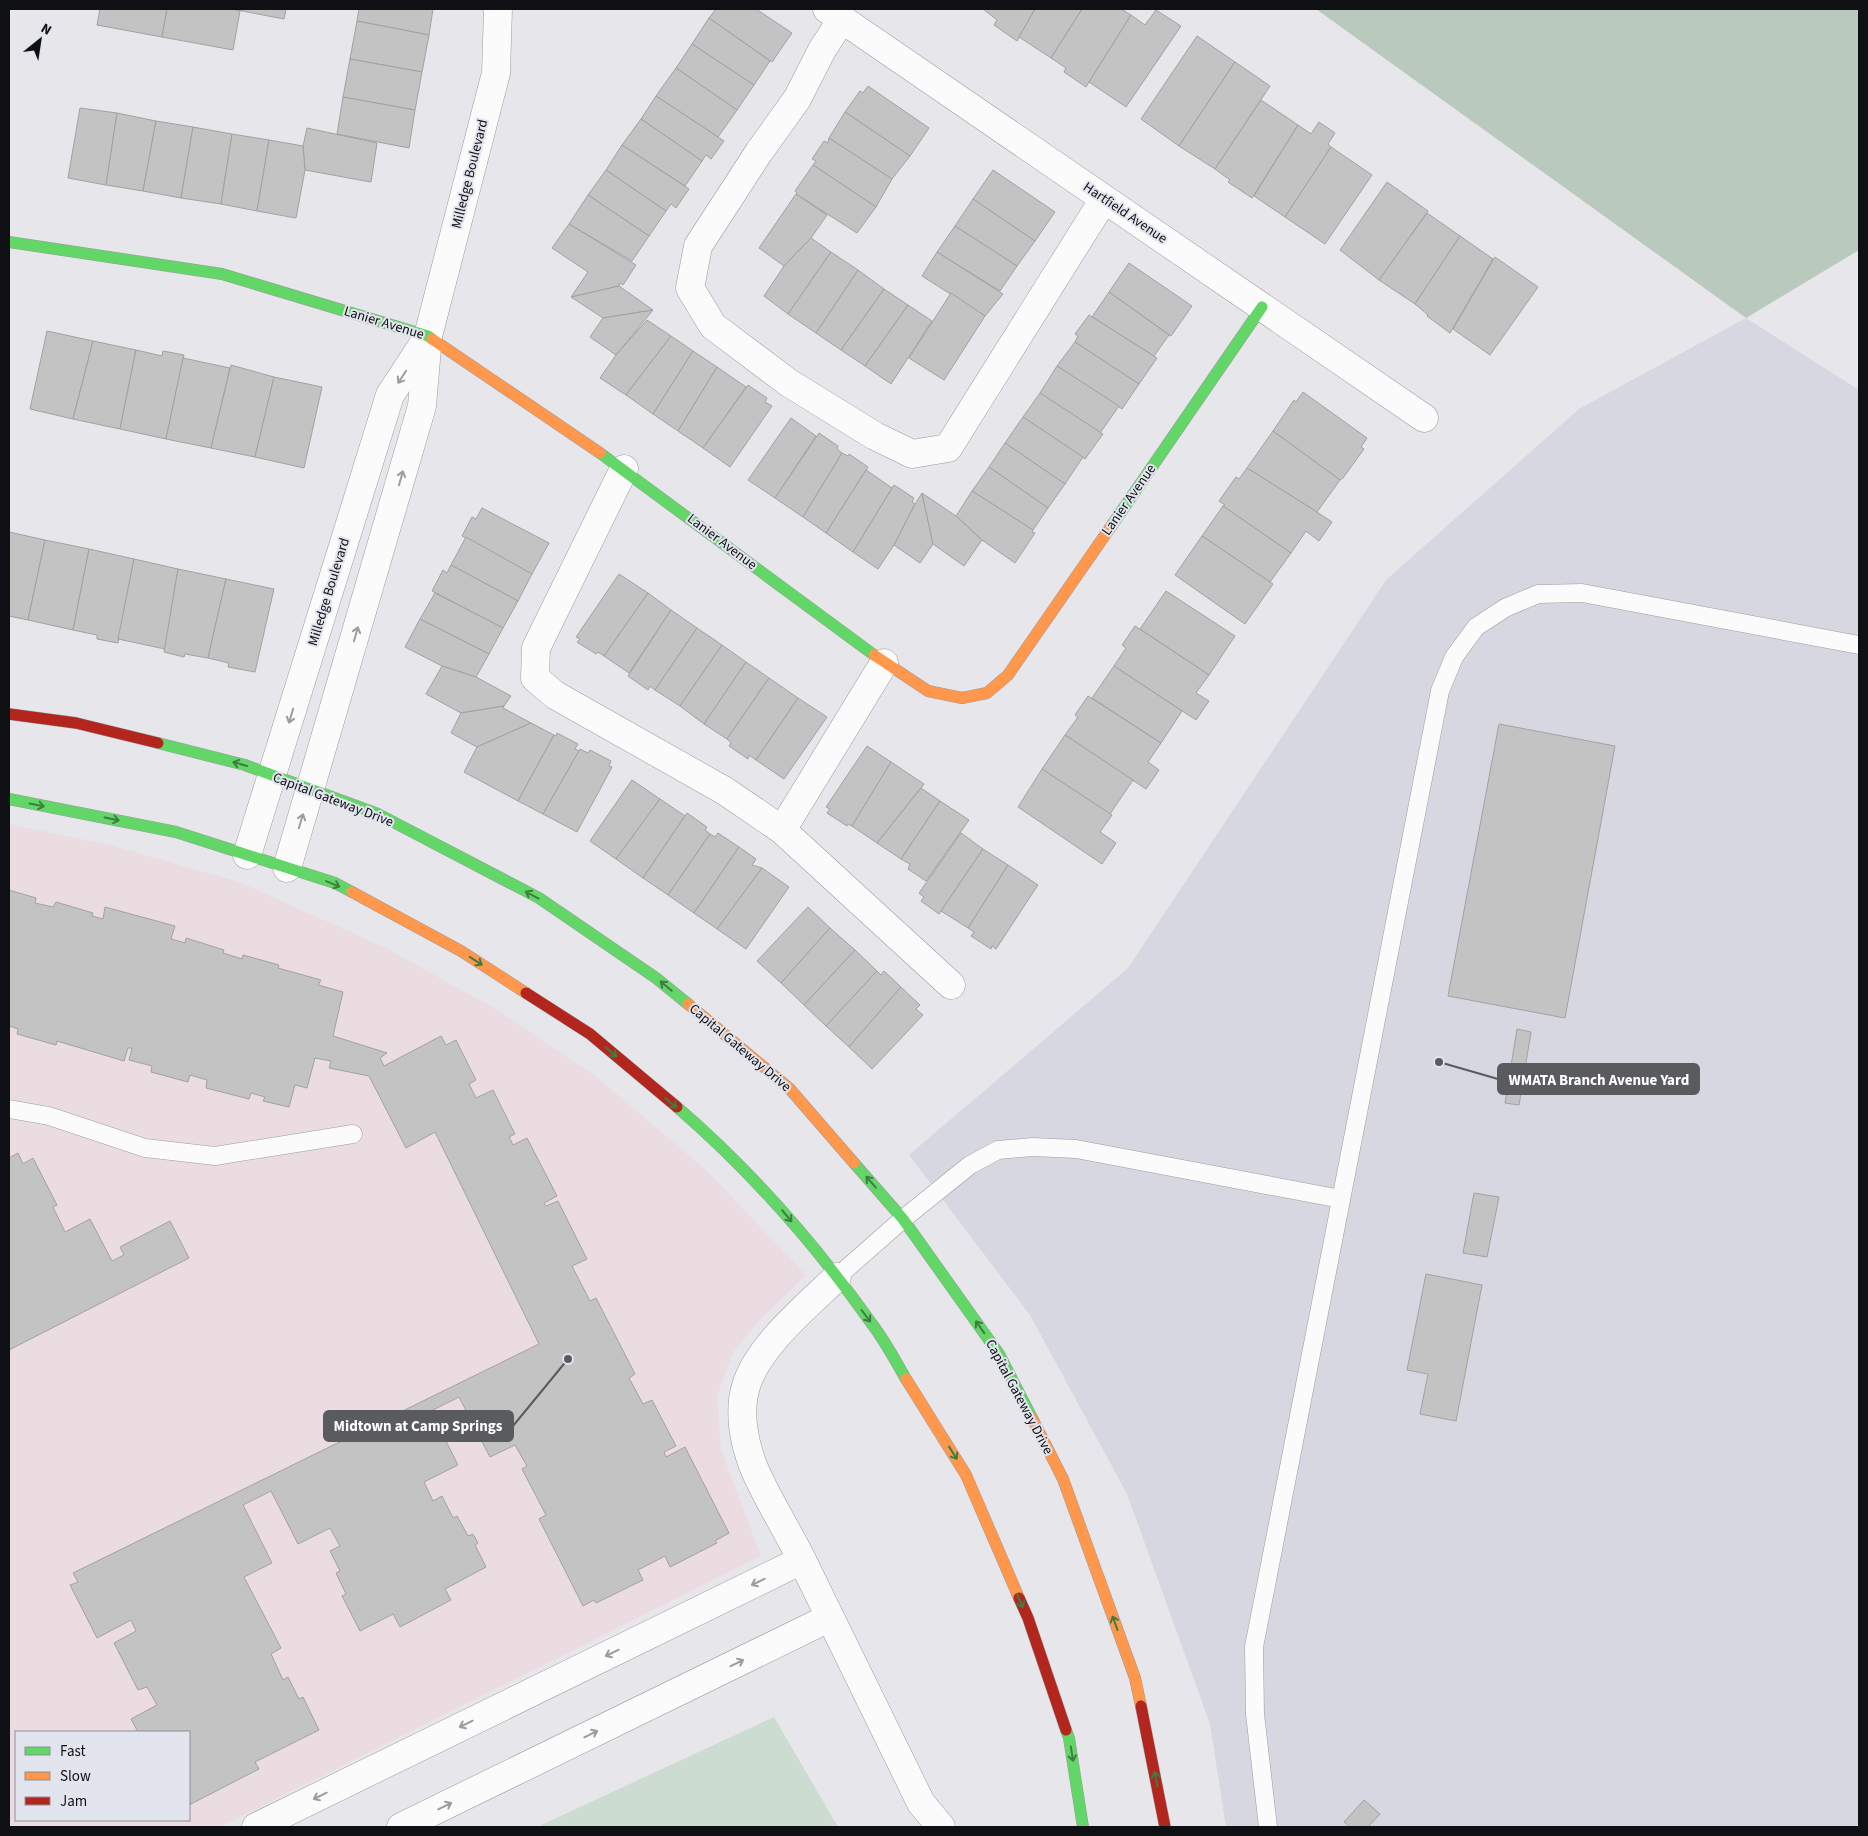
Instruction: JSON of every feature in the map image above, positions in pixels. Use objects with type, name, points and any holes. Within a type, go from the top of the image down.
[{"type":"street","name":"Milledge Boulevard","points":[[287,868],[422,406],[428,336],[496,73],[498,9]]},
{"type":"street","points":[[834,14],[822,50],[797,100],[759,152],[698,246],[690,288],[713,326],[789,384],[875,436],[912,454],[948,448],[1104,199]]},
{"type":"street","name":"Hartfield Avenue","points":[[834,14],[1424,418]]},
{"type":"street","name":"Lanier Avenue","points":[[9,242],[222,274],[428,336],[624,469],[884,663],[928,691],[962,698],[987,693],[1008,674],[1262,307]]},
{"type":"street","name":"Milledge Boulevard","points":[[247,855],[390,395],[428,336]]},
{"type":"street","points":[[624,469],[536,648],[535,678],[555,695],[725,791],[782,830],[951,985]]},
{"type":"street","points":[[782,830],[884,663]]},
{"type":"street","name":"Capital Gateway Drive","points":[[9,714],[76,723],[245,765],[311,791],[378,814],[539,898],[656,978],[789,1088],[903,1219],[999,1354],[1063,1479],[1135,1678],[1166,1827]]},
{"type":"street","points":[[9,799],[176,832],[335,883],[461,951],[590,1034],[702,1129],[783,1211],[837,1277],[873,1325],[966,1475],[1028,1618],[1069,1738],[1083,1827]]},
{"type":"street","points":[[837,1277],[788,1324],[756,1365],[746,1386],[741,1414],[754,1468],[802,1560],[921,1803],[941,1827]]},
{"type":"street","points":[[256,1827],[802,1560]]},
{"type":"street","points":[[401,1827],[829,1618]]},
{"type":"lane","points":[[1268,1827],[1254,1714],[1254,1647],[1440,691],[1454,657],[1476,627],[1505,608],[1538,594],[1582,593],[1859,645]]},
{"type":"lane","points":[[9,1109],[49,1116],[145,1148],[214,1156],[353,1134]]},
{"type":"lane","points":[[837,1277],[903,1219],[970,1165],[998,1150],[1033,1147],[1076,1149],[1341,1199]]},
{"type":"shaded area","points":[[1746,318],[1859,390],[1859,1827],[1226,1827],[1210,1724],[1127,1494],[1030,1315],[909,1155],[1128,968],[1386,580],[1579,409]]},
{"type":"shaded area","points":[[9,824],[110,845],[239,882],[386,948],[499,1011],[593,1074],[706,1170],[806,1275],[759,1321],[733,1352],[717,1396],[721,1450],[761,1556],[220,1827],[9,1827]]},
{"type":"green space","points":[[1316,9],[1859,9],[1859,250],[1746,318]]},
{"type":"green space","points":[[774,1717],[838,1827],[537,1827]]},
{"type":"building","points":[[100,9],[167,9],[162,37],[97,25]]},
{"type":"building","points":[[167,9],[232,9],[240,11],[233,50],[162,37]]},
{"type":"building","points":[[232,9],[286,9],[284,19]]},
{"type":"building","points":[[359,9],[433,9],[429,35],[357,21]]},
{"type":"building","points":[[716,9],[756,9],[792,33],[772,62],[709,18]]},
{"type":"building","points":[[983,9],[1035,9],[1017,41],[994,25],[997,20]]},
{"type":"building","points":[[1035,9],[1082,9],[1051,58],[1019,37]]},
{"type":"building","points":[[1082,9],[1121,9],[1131,15],[1086,87],[1064,72],[1066,68],[1051,58]]},
{"type":"building","points":[[1156,10],[1181,26],[1126,107],[1089,82],[1131,15],[1145,25]]},
{"type":"building","points":[[709,18],[770,61],[754,85],[692,44]]},
{"type":"building","points":[[357,21],[429,35],[422,72],[350,59]]},
{"type":"building","points":[[1197,36],[1235,62],[1179,146],[1141,119]]},
{"type":"building","points":[[692,44],[754,85],[737,110],[676,68]]},
{"type":"building","points":[[350,59],[422,72],[415,110],[343,97]]},
{"type":"building","points":[[1235,62],[1270,86],[1215,169],[1179,146]]},
{"type":"building","points":[[676,68],[737,110],[718,137],[656,96]]},
{"type":"building","points":[[868,86],[929,128],[910,156],[845,112],[860,91],[863,93]]},
{"type":"building","points":[[656,96],[724,141],[711,159],[706,155],[702,161],[641,119]]},
{"type":"building","points":[[343,97],[415,110],[409,148],[337,134]]},
{"type":"building","points":[[1261,100],[1298,125],[1252,198],[1228,182],[1230,180],[1215,169]]},
{"type":"building","points":[[80,108],[117,113],[106,185],[68,178]]},
{"type":"building","points":[[845,112],[910,156],[892,179],[829,138]]},
{"type":"building","points":[[117,113],[156,121],[143,191],[106,185]]},
{"type":"building","points":[[641,119],[702,161],[685,186],[622,145]]},
{"type":"building","points":[[156,121],[193,127],[181,198],[143,191]]},
{"type":"building","points":[[1319,122],[1335,133],[1328,144],[1331,147],[1285,217],[1254,196],[1298,125],[1311,134]]},
{"type":"building","points":[[193,127],[232,134],[221,204],[181,198]]},
{"type":"building","points":[[307,128],[377,143],[371,182],[305,170],[303,146]]},
{"type":"building","points":[[232,134],[269,140],[257,211],[221,204]]},
{"type":"building","points":[[829,138],[892,179],[876,207],[813,165],[816,161],[812,159],[824,141],[828,143]]},
{"type":"building","points":[[269,140],[303,146],[305,170],[296,218],[257,211]]},
{"type":"building","points":[[622,145],[689,189],[676,208],[671,204],[666,211],[606,170]]},
{"type":"building","points":[[1331,147],[1372,175],[1325,244],[1285,217]]},
{"type":"building","points":[[813,165],[876,207],[857,233],[796,194],[795,191]]},
{"type":"building","points":[[606,170],[666,211],[649,236],[588,195]]},
{"type":"building","points":[[993,170],[1055,212],[1035,241],[973,199]]},
{"type":"building","points":[[1387,182],[1428,211],[1379,280],[1340,250]]},
{"type":"building","points":[[796,194],[827,215],[811,238],[784,266],[759,248]]},
{"type":"building","points":[[588,195],[649,236],[632,261],[569,224]]},
{"type":"building","points":[[973,199],[1035,241],[1017,266],[955,226]]},
{"type":"building","points":[[1427,213],[1460,236],[1415,304],[1379,280]]},
{"type":"building","points":[[569,224],[636,265],[623,285],[620,283],[619,286],[571,297],[588,272],[552,248]]},
{"type":"building","points":[[955,226],[1017,266],[1000,291],[937,252]]},
{"type":"building","points":[[1460,236],[1493,259],[1450,333],[1427,316],[1415,304]]},
{"type":"building","points":[[811,238],[831,252],[788,314],[764,296],[784,266]]},
{"type":"building","points":[[831,252],[858,270],[816,333],[788,314]]},
{"type":"building","points":[[937,252],[1003,294],[985,316],[922,276]]},
{"type":"building","points":[[1495,257],[1538,287],[1490,355],[1453,329]]},
{"type":"building","points":[[1129,263],[1192,306],[1171,336],[1109,292]]},
{"type":"building","points":[[858,270],[884,289],[841,350],[816,333]]},
{"type":"building","points":[[619,286],[653,310],[603,318],[571,297]]},
{"type":"building","points":[[884,289],[908,305],[865,366],[841,350]]},
{"type":"building","points":[[1109,292],[1169,335],[1154,356],[1092,317]]},
{"type":"building","points":[[951,293],[985,316],[944,380],[909,358]]},
{"type":"building","points":[[908,305],[932,321],[891,384],[865,366]]},
{"type":"building","points":[[653,310],[616,355],[590,337],[603,318]]},
{"type":"building","points":[[1089,315],[1157,358],[1139,384],[1075,342],[1078,336],[1075,334]]},
{"type":"building","points":[[647,320],[671,336],[626,395],[600,378],[616,355]]},
{"type":"building","points":[[47,331],[93,341],[73,419],[30,409]]},
{"type":"building","points":[[671,336],[693,351],[653,414],[626,395]]},
{"type":"building","points":[[93,341],[136,350],[120,429],[73,419]]},
{"type":"building","points":[[1075,342],[1139,384],[1122,409],[1057,366]]},
{"type":"building","points":[[136,350],[162,356],[163,351],[184,355],[166,439],[120,429]]},
{"type":"building","points":[[693,351],[717,367],[678,431],[653,414]]},
{"type":"building","points":[[183,358],[230,368],[211,448],[166,439]]},
{"type":"building","points":[[231,365],[274,377],[255,457],[211,448]]},
{"type":"building","points":[[1057,366],[1119,406],[1100,433],[1040,393]]},
{"type":"building","points":[[717,367],[746,387],[703,448],[678,431]]},
{"type":"building","points":[[274,377],[322,387],[304,468],[255,457]]},
{"type":"building","points":[[748,385],[767,398],[765,402],[772,406],[730,467],[703,448]]},
{"type":"building","points":[[1303,392],[1367,438],[1361,447],[1364,449],[1340,480],[1273,431],[1294,400],[1296,402]]},
{"type":"building","points":[[1040,393],[1103,434],[1085,459],[1023,417]]},
{"type":"building","points":[[1023,417],[1083,457],[1065,484],[1005,443]]},
{"type":"building","points":[[791,418],[816,436],[775,498],[748,480]]},
{"type":"building","points":[[1273,431],[1340,480],[1317,512],[1247,468]]},
{"type":"building","points":[[819,433],[838,446],[837,449],[842,453],[803,517],[775,498]]},
{"type":"building","points":[[1005,443],[1065,484],[1048,508],[989,467]]},
{"type":"building","points":[[842,453],[848,456],[849,454],[868,467],[826,533],[803,517]]},
{"type":"building","points":[[989,467],[1048,508],[1033,530],[972,491]]},
{"type":"building","points":[[1247,468],[1332,522],[1319,541],[1306,531],[1291,553],[1223,506],[1225,505],[1219,501],[1236,477],[1239,479]]},
{"type":"building","points":[[866,470],[892,488],[853,552],[826,533]]},
{"type":"building","points":[[894,485],[914,498],[912,502],[915,504],[894,545],[878,569],[853,552]]},
{"type":"building","points":[[972,491],[1035,533],[1015,563],[982,540],[956,516]]},
{"type":"building","points":[[922,493],[933,544],[920,563],[894,545]]},
{"type":"building","points":[[922,493],[956,516],[982,540],[964,566],[933,544]]},
{"type":"building","points":[[1223,506],[1291,553],[1270,582],[1202,536]]},
{"type":"building","points":[[482,508],[549,543],[532,574],[462,536],[472,517],[476,519]]},
{"type":"building","points":[[9,532],[45,540],[28,620],[9,616]]},
{"type":"building","points":[[1202,536],[1273,584],[1245,624],[1175,575]]},
{"type":"building","points":[[466,537],[532,574],[518,601],[451,565]]},
{"type":"building","points":[[45,540],[89,549],[73,630],[28,620]]},
{"type":"building","points":[[89,549],[134,559],[118,643],[97,639],[97,635],[73,630]]},
{"type":"building","points":[[134,559],[178,569],[165,649],[118,639]]},
{"type":"building","points":[[451,565],[518,601],[503,628],[432,591],[443,570],[447,573]]},
{"type":"building","points":[[178,569],[226,579],[208,658],[185,654],[184,657],[164,652]]},
{"type":"building","points":[[619,574],[648,593],[604,656],[598,652],[596,654],[577,642],[580,639],[576,637]]},
{"type":"building","points":[[226,579],[274,589],[255,672],[228,667],[229,663],[208,658]]},
{"type":"building","points":[[1166,591],[1235,636],[1209,675],[1140,629]]},
{"type":"building","points":[[435,593],[503,628],[489,654],[420,619]]},
{"type":"building","points":[[648,593],[671,610],[629,673],[604,656]]},
{"type":"building","points":[[671,610],[697,628],[655,690],[650,686],[648,690],[628,676]]},
{"type":"building","points":[[420,619],[489,654],[476,677],[442,666],[405,647]]},
{"type":"building","points":[[1135,626],[1209,675],[1196,693],[1209,701],[1196,720],[1114,666],[1126,648],[1122,645]]},
{"type":"building","points":[[697,628],[722,645],[680,706],[655,690]]},
{"type":"building","points":[[722,645],[746,662],[704,724],[680,706]]},
{"type":"building","points":[[746,662],[769,678],[727,739],[704,724]]},
{"type":"building","points":[[442,666],[476,677],[511,696],[504,706],[461,713],[426,694]]},
{"type":"building","points":[[1114,666],[1182,711],[1161,743],[1092,698]]},
{"type":"building","points":[[769,678],[798,698],[756,760],[749,755],[748,759],[729,746],[731,743],[727,739]]},
{"type":"building","points":[[1088,696],[1161,743],[1148,762],[1159,770],[1146,789],[1065,735],[1078,717],[1075,715]]},
{"type":"building","points":[[798,698],[827,717],[784,779],[756,760]]},
{"type":"building","points":[[504,706],[503,708],[531,723],[477,747],[451,733],[461,713]]},
{"type":"building","points":[[531,723],[554,735],[518,801],[464,772],[477,747]]},
{"type":"building","points":[[1499,724],[1615,746],[1565,1018],[1448,996]]},
{"type":"building","points":[[557,733],[578,744],[575,749],[579,751],[543,814],[518,801],[554,735],[556,736]]},
{"type":"building","points":[[1065,735],[1133,780],[1110,814],[1042,769]]},
{"type":"building","points":[[867,746],[891,762],[852,826],[848,824],[847,826],[827,813],[830,809],[826,807]]},
{"type":"building","points":[[580,749],[588,753],[590,750],[611,761],[609,766],[612,767],[577,832],[543,814]]},
{"type":"building","points":[[891,762],[924,784],[877,843],[852,826]]},
{"type":"building","points":[[1042,769],[1112,815],[1100,832],[1116,843],[1102,864],[1018,807]]},
{"type":"building","points":[[632,780],[660,799],[616,859],[590,841]]},
{"type":"building","points":[[921,788],[940,801],[901,859],[877,843]]},
{"type":"building","points":[[660,799],[685,816],[643,878],[616,859]]},
{"type":"building","points":[[940,801],[969,820],[926,881],[908,869],[910,864],[901,859]]},
{"type":"building","points":[[687,813],[707,827],[705,830],[710,834],[668,895],[643,878]]},
{"type":"building","points":[[718,833],[739,847],[694,913],[668,895],[710,834],[715,837]]},
{"type":"building","points":[[961,833],[983,849],[939,914],[921,901],[924,897],[919,893]]},
{"type":"building","points":[[739,847],[756,859],[752,865],[762,868],[717,929],[694,913]]},
{"type":"building","points":[[983,849],[1008,865],[968,928],[941,911]]},
{"type":"building","points":[[1008,865],[1038,885],[996,949],[992,946],[991,949],[971,936],[974,932],[968,928]]},
{"type":"building","points":[[762,868],[789,887],[746,949],[717,929]]},
{"type":"building","points":[[9,890],[36,898],[35,903],[53,907],[56,902],[93,913],[92,916],[103,919],[105,907],[175,926],[171,939],[185,943],[186,938],[224,950],[223,953],[242,959],[243,955],[279,965],[278,968],[321,980],[318,985],[343,992],[333,1036],[387,1053],[380,1058],[384,1066],[441,1036],[446,1045],[456,1040],[476,1080],[469,1084],[476,1098],[493,1090],[515,1134],[509,1137],[513,1145],[527,1138],[557,1196],[544,1203],[546,1206],[558,1201],[587,1259],[572,1266],[590,1301],[596,1298],[635,1374],[629,1378],[643,1404],[652,1400],[676,1446],[664,1452],[666,1457],[685,1447],[729,1533],[715,1541],[717,1543],[670,1567],[665,1556],[638,1570],[643,1580],[596,1603],[594,1600],[583,1606],[539,1519],[546,1515],[522,1469],[527,1466],[515,1445],[490,1457],[459,1397],[431,1411],[458,1465],[424,1482],[433,1501],[442,1496],[453,1518],[457,1516],[468,1536],[473,1534],[478,1543],[475,1545],[486,1567],[445,1589],[451,1600],[400,1627],[393,1614],[360,1631],[342,1596],[346,1594],[336,1573],[340,1571],[330,1551],[340,1546],[330,1528],[298,1544],[271,1491],[243,1505],[272,1563],[244,1577],[281,1648],[271,1654],[283,1680],[288,1677],[299,1699],[303,1697],[319,1730],[255,1762],[259,1769],[190,1804],[190,1731],[137,1731],[131,1719],[157,1705],[147,1687],[138,1690],[114,1643],[136,1631],[131,1620],[97,1638],[70,1585],[78,1582],[73,1573],[539,1344],[435,1132],[406,1148],[369,1076],[329,1068],[331,1061],[315,1058],[307,1088],[295,1085],[289,1107],[263,1101],[265,1097],[251,1093],[249,1099],[206,1088],[207,1080],[190,1075],[188,1082],[151,1072],[152,1066],[129,1060],[132,1048],[128,1048],[124,1061],[57,1041],[56,1045],[17,1034],[18,1029],[9,1026]]},
{"type":"building","points":[[808,907],[830,928],[781,983],[757,961]]},
{"type":"building","points":[[830,928],[855,950],[804,1005],[781,983]]},
{"type":"building","points":[[855,950],[877,971],[826,1026],[804,1005]]},
{"type":"building","points":[[877,971],[881,975],[884,971],[901,987],[849,1047],[826,1026]]},
{"type":"building","points":[[901,987],[920,1005],[916,1009],[923,1015],[872,1069],[849,1047]]},
{"type":"building","points":[[1517,1029],[1531,1032],[1519,1105],[1505,1103]]},
{"type":"building","points":[[18,1153],[23,1164],[33,1158],[57,1205],[53,1207],[65,1232],[90,1219],[112,1261],[124,1255],[120,1247],[170,1221],[189,1258],[9,1350],[9,1158]]},
{"type":"building","points":[[1474,1193],[1499,1197],[1487,1257],[1463,1253]]},
{"type":"building","points":[[1426,1274],[1482,1285],[1456,1421],[1420,1414],[1428,1374],[1407,1370]]},
{"type":"building","points":[[1364,1800],[1380,1814],[1368,1827],[1350,1827],[1344,1822]]},
{"type":"traffic: fast","points":[[9,242],[222,274],[428,336],[432,339]]},
{"type":"traffic: fast","points":[[1112,525],[1262,307]]},
{"type":"traffic: fast","points":[[600,453],[874,655]]},
{"type":"traffic: fast","points":[[158,743],[245,765],[378,814],[539,898],[656,978],[688,1004]]},
{"type":"traffic: fast","points":[[9,799],[176,832],[335,883],[352,892]]},
{"type":"traffic: fast","points":[[677,1107],[730,1156],[805,1237],[877,1330],[906,1379]]},
{"type":"traffic: fast","points":[[854,1163],[903,1219],[999,1354],[1032,1418]]},
{"type":"traffic: fast","points":[[1066,1730],[1069,1738],[1083,1827]]},
{"type":"traffic: slow","points":[[432,339],[600,453]]},
{"type":"traffic: slow","points":[[874,655],[928,691],[962,698],[987,693],[1008,675],[1112,525]]},
{"type":"traffic: slow","points":[[352,892],[461,951],[526,993]]},
{"type":"traffic: slow","points":[[688,1004],[789,1088],[854,1163]]},
{"type":"traffic: slow","points":[[906,1379],[966,1475],[1019,1598]]},
{"type":"traffic: slow","points":[[1032,1418],[1063,1479],[1135,1678],[1141,1706]]},
{"type":"traffic: jam","points":[[9,714],[76,723],[158,743]]},
{"type":"traffic: jam","points":[[526,993],[590,1034],[677,1107]]},
{"type":"traffic: jam","points":[[1019,1598],[1028,1618],[1066,1730]]},
{"type":"traffic: jam","points":[[1141,1706],[1165,1827]]},
{"type":"place","name":"WMATA Branch Avenue Yard","points":[[1439,1062]]},
{"type":"place","name":"Midtown at Camp Springs","points":[[568,1359]]}]
